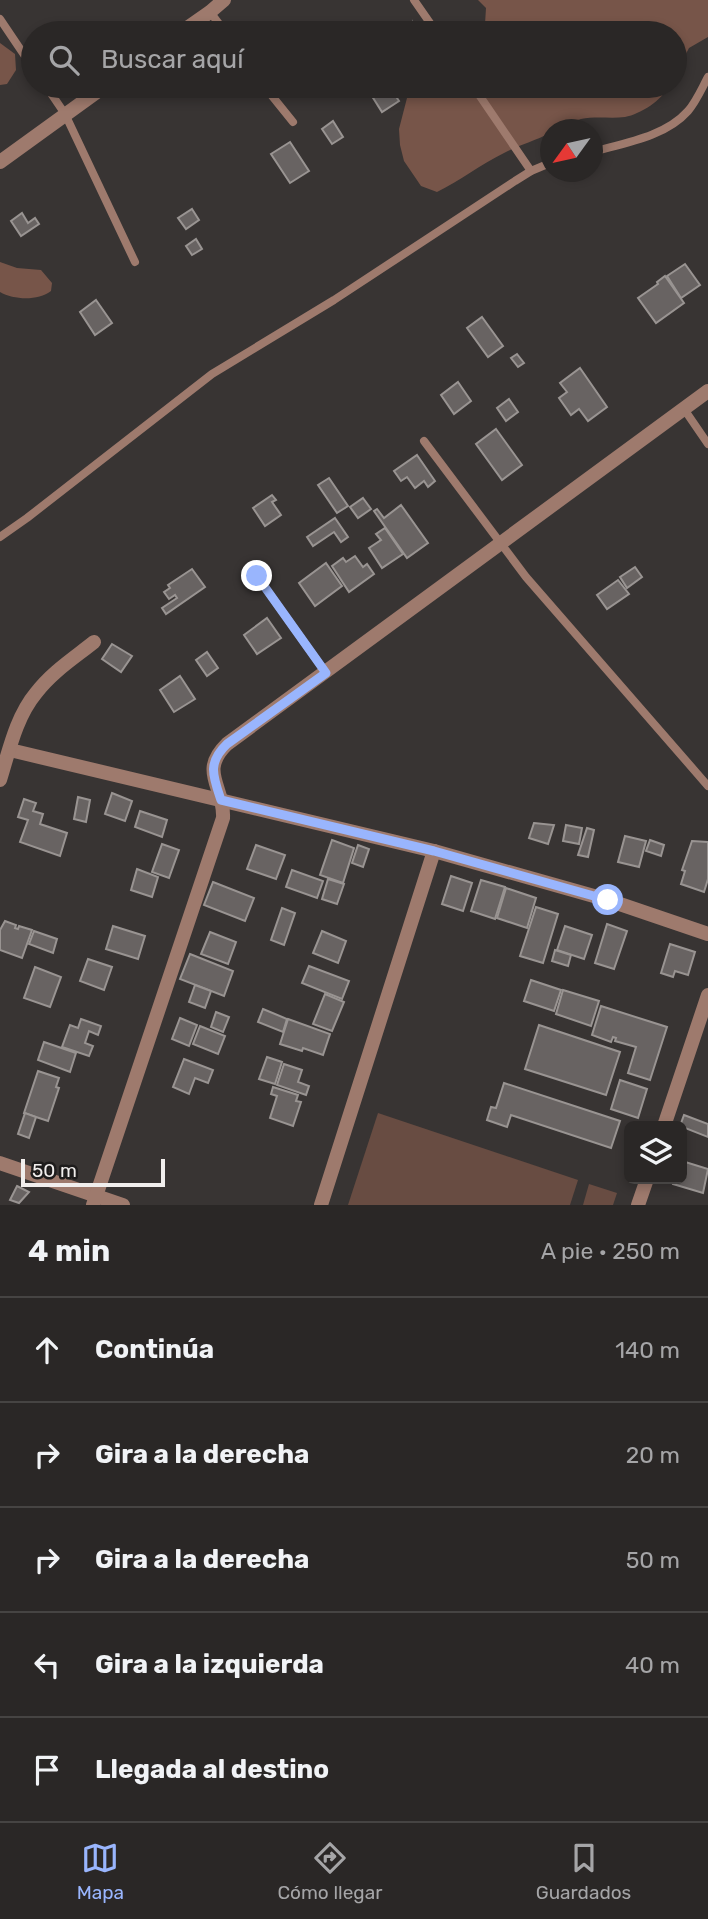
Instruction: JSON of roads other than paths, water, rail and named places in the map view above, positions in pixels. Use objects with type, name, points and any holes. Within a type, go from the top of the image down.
[{"type":"street","points":[[197,21],[224,0]]},
{"type":"street","points":[[0,162],[87,98]]},
{"type":"street","points":[[95,1200],[223,818],[214,777],[216,756],[227,744],[708,391]]},
{"type":"street","points":[[0,780],[18,723],[33,695],[94,642]]},
{"type":"street","points":[[9,750],[434,851],[608,900],[708,934]]},
{"type":"street","points":[[321,1205],[434,851]]},
{"type":"street","points":[[666,1121],[708,995]]},
{"type":"street","points":[[0,1163],[95,1200],[123,1205]]},
{"type":"street","points":[[638,1205],[645,1184]]},
{"type":"lane","points":[[414,0],[429,21]]},
{"type":"lane","points":[[210,12],[217,21]]},
{"type":"lane","points":[[0,19],[21,50]]},
{"type":"lane","points":[[603,149],[644,137],[670,125],[689,110],[708,77]]},
{"type":"lane","points":[[54,98],[65,114],[135,262]]},
{"type":"lane","points":[[274,98],[293,122]]},
{"type":"lane","points":[[481,98],[531,171]]},
{"type":"lane","points":[[0,537],[212,374],[334,300],[540,167]]},
{"type":"lane","points":[[684,409],[708,444]]},
{"type":"lane","points":[[424,442],[526,577],[708,786]]},
{"type":"lane","points":[[257,576],[326,673]]}]
